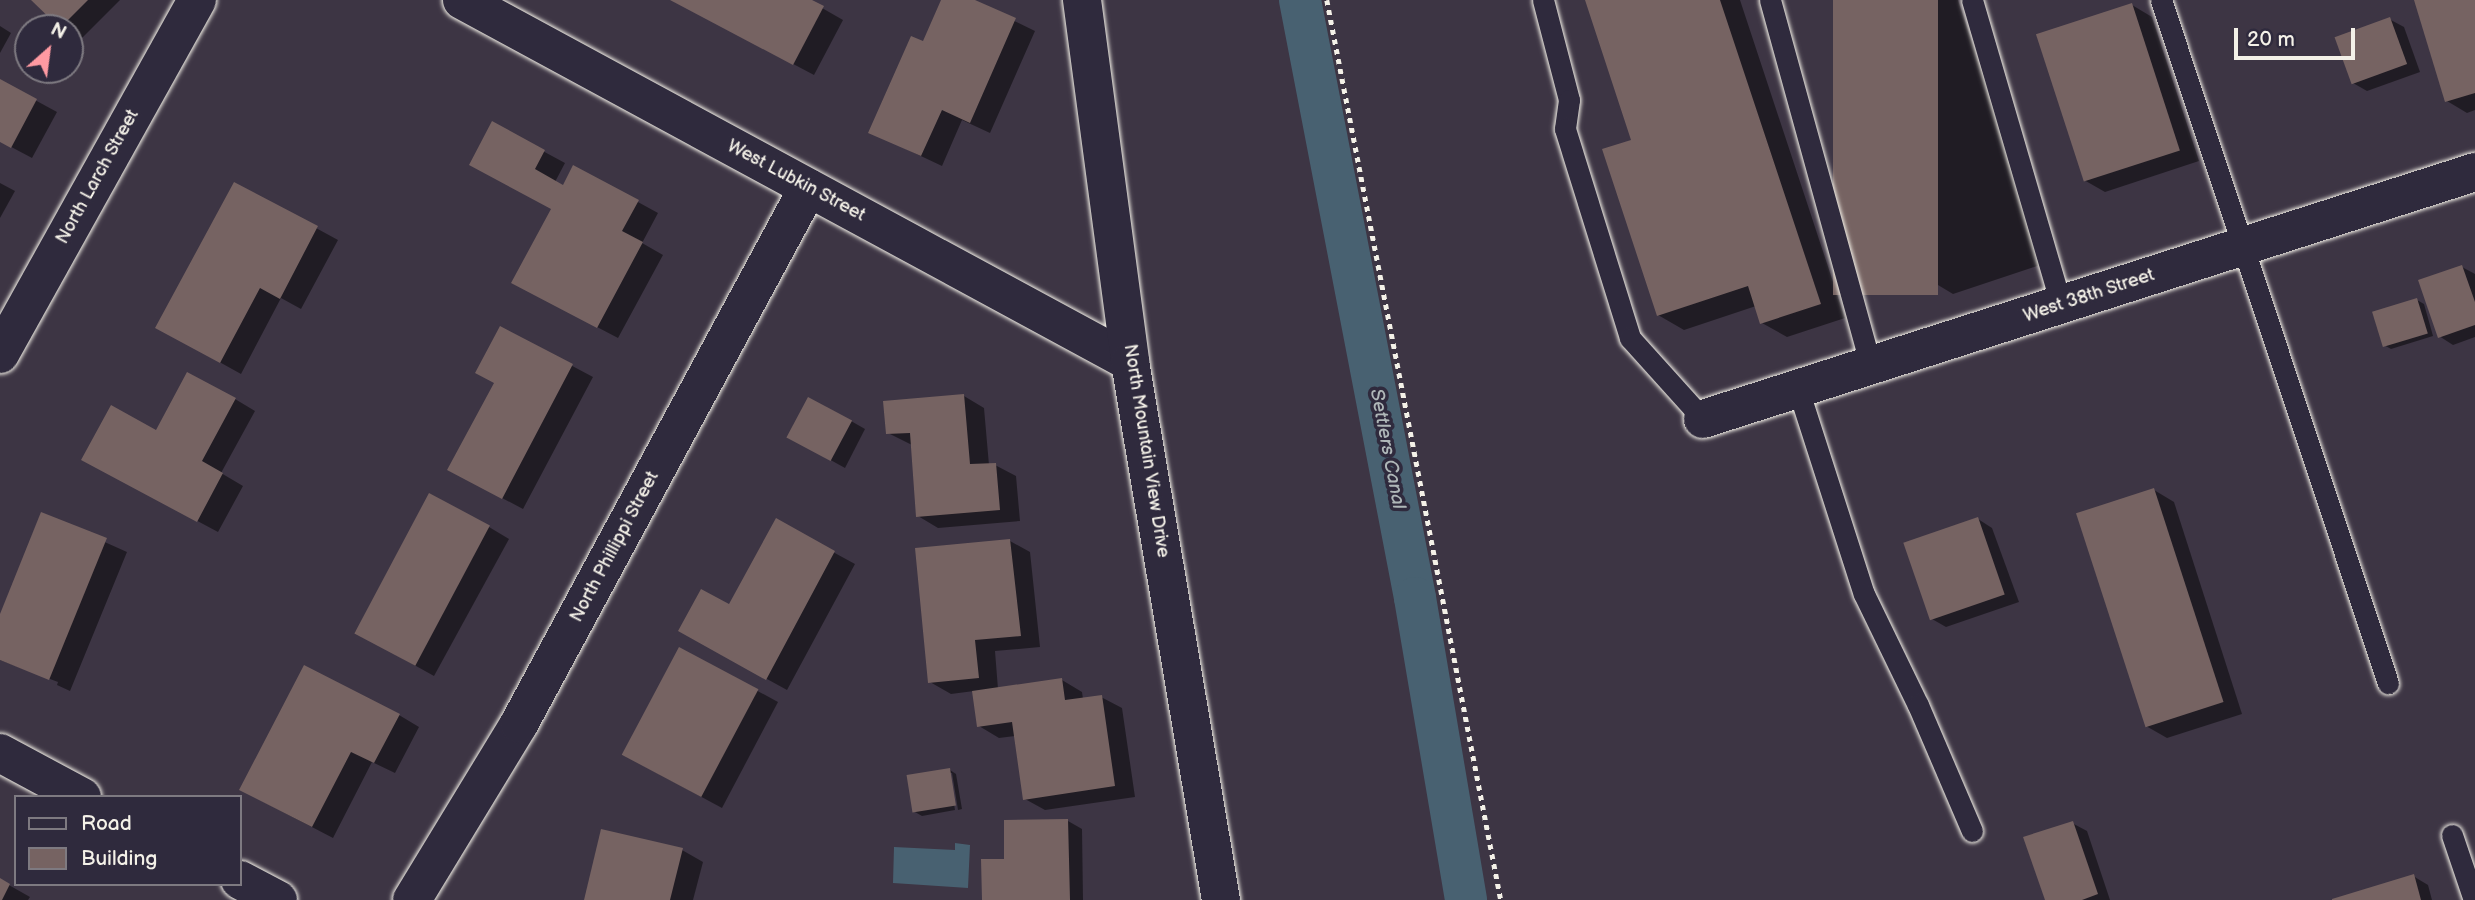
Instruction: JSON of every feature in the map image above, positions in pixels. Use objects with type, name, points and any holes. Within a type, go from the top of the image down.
[{"type":"street","name":"North Larch Street","points":[[0,355],[197,0]]},
{"type":"street","name":"West Lubkin Street","points":[[461,0],[1130,362]]},
{"type":"street","name":"North Mountain View Drive","points":[[1082,0],[1130,362],[1221,900]]},
{"type":"street","name":"West 38th Street","points":[[1703,419],[2475,172]]},
{"type":"street","name":"North Phillippi Street","points":[[412,900],[519,724],[808,188]]},
{"type":"street","points":[[0,754],[78,795]]},
{"type":"street","points":[[242,881],[278,900]]},
{"type":"lane","points":[[1543,0],[1569,100],[1565,129],[1630,338],[1703,419]]},
{"type":"lane","points":[[1770,0],[1871,366]]},
{"type":"lane","points":[[1972,0],[2061,304]]},
{"type":"lane","points":[[2161,0],[2388,683]]},
{"type":"lane","points":[[1798,389],[1864,594],[1918,705],[1972,831]]},
{"type":"lane","points":[[2452,835],[2474,900]]},
{"type":"path","points":[[1327,0],[1501,900]]},
{"type":"water","points":[[955,843],[970,845],[968,888],[893,883],[894,847],[955,850]]},
{"type":"building","points":[[31,0],[88,0],[74,14],[46,14]]},
{"type":"building","points":[[670,0],[812,0],[824,6],[793,65]]},
{"type":"building","points":[[941,0],[975,0],[1016,18],[970,123],[942,110],[921,156],[868,133],[911,36],[923,41]]},
{"type":"building","points":[[1585,0],[1720,0],[1821,304],[1760,324],[1748,286],[1657,316],[1602,149],[1631,140]]},
{"type":"building","points":[[1833,0],[1938,0],[1938,295],[1833,295]]},
{"type":"building","points":[[2414,0],[2475,0],[2475,93],[2445,102]]},
{"type":"building","points":[[2132,3],[2180,150],[2084,182],[2036,34]]},
{"type":"building","points":[[2390,17],[2407,64],[2352,84],[2335,37]]},
{"type":"building","points":[[0,79],[37,99],[11,148],[0,142]]},
{"type":"building","points":[[492,121],[545,150],[535,169],[563,185],[573,165],[639,200],[622,231],[643,242],[597,328],[511,283],[551,209],[469,165]]},
{"type":"building","points":[[234,182],[318,226],[280,299],[260,288],[220,363],[155,328]]},
{"type":"building","points":[[2462,265],[2475,302],[2475,325],[2438,338],[2418,280]]},
{"type":"building","points":[[2417,298],[2428,333],[2383,347],[2372,312]]},
{"type":"building","points":[[500,326],[573,364],[502,499],[447,470],[494,383],[475,373]]},
{"type":"building","points":[[187,372],[236,398],[202,461],[223,473],[197,522],[81,460],[111,405],[156,430]]},
{"type":"building","points":[[964,394],[970,464],[996,463],[1000,510],[916,517],[910,433],[886,434],[883,401]]},
{"type":"building","points":[[808,397],[852,420],[831,461],[786,438]]},
{"type":"building","points":[[2154,488],[2224,702],[2146,727],[2076,513]]},
{"type":"building","points":[[429,493],[490,525],[415,666],[354,633]]},
{"type":"building","points":[[41,512],[107,538],[49,680],[0,660],[0,614]]},
{"type":"building","points":[[1978,517],[2005,595],[1930,620],[1903,543]]},
{"type":"building","points":[[776,518],[835,551],[766,680],[678,631],[701,589],[729,604]]},
{"type":"building","points":[[1010,539],[1021,636],[975,640],[979,678],[928,683],[915,548]]},
{"type":"building","points":[[679,647],[758,689],[701,797],[622,755]]},
{"type":"building","points":[[304,665],[400,714],[374,763],[351,752],[312,827],[239,790]]},
{"type":"building","points":[[1062,678],[1065,700],[1102,695],[1115,786],[1023,800],[1012,722],[977,727],[972,691]]},
{"type":"building","points":[[950,768],[956,806],[912,812],[907,775]]},
{"type":"building","points":[[1068,819],[1070,900],[982,900],[981,859],[1004,859],[1004,820]]},
{"type":"building","points":[[2073,821],[2098,894],[2082,900],[2045,900],[2023,837]]},
{"type":"building","points":[[601,829],[683,848],[670,900],[584,900]]},
{"type":"building","points":[[2414,874],[2421,900],[2332,900],[2332,899]]},
{"type":"building","points":[[0,878],[10,884],[2,900],[0,900]]},
{"type":"waterway","name":"Settlers Canal","points":[[1300,0],[1415,598],[1466,900]]}]
